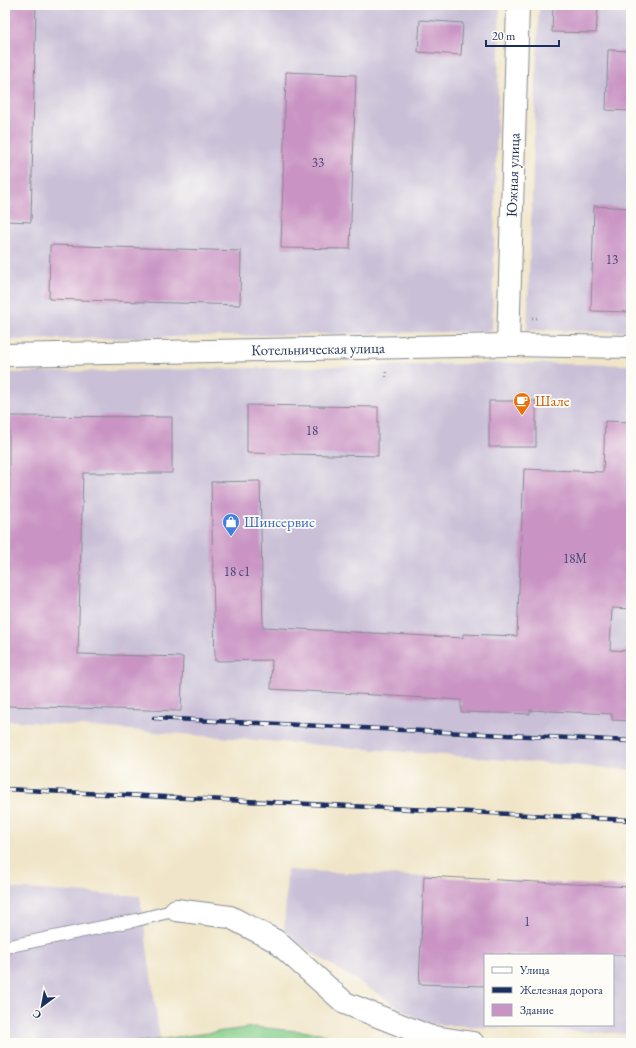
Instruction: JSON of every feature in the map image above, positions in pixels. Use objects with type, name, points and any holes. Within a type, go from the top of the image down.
[{"type":"street","name":"Южная улица","points":[[508,345],[518,5]]},
{"type":"street","name":"Котельническая улица","points":[[5,355],[508,345],[631,347]]},
{"type":"street","points":[[176,910],[230,917],[276,941],[345,1003],[428,1036],[473,1043]]},
{"type":"lane","points":[[5,947],[137,920],[176,910]]},
{"type":"shaded area","points":[[5,5],[500,5],[492,331],[5,340]]},
{"type":"shaded area","points":[[539,5],[631,5],[631,332],[527,330]]},
{"type":"shaded area","points":[[511,363],[631,365],[631,770],[5,720],[5,373]]},
{"type":"shaded area","points":[[287,870],[631,887],[631,1034],[426,1024],[284,935]]},
{"type":"shaded area","points":[[5,888],[140,896],[160,1039],[132,1043],[5,1043]]},
{"type":"green space","points":[[254,1027],[320,1033],[349,1043],[132,1043]]},
{"type":"building","points":[[5,5],[36,5],[31,222],[5,221]]},
{"type":"building","points":[[553,5],[598,5],[596,33],[552,32]]},
{"type":"building","points":[[420,20],[463,23],[461,55],[418,52]]},
{"type":"building","points":[[608,50],[631,51],[631,111],[606,110]]},
{"type":"building","points":[[286,72],[356,75],[350,249],[281,248]]},
{"type":"building","points":[[594,206],[631,208],[631,312],[591,311]]},
{"type":"building","points":[[50,245],[241,251],[240,305],[49,299]]},
{"type":"building","points":[[489,401],[536,401],[536,447],[489,447]]},
{"type":"building","points":[[247,405],[378,407],[378,456],[247,453]]},
{"type":"building","points":[[9,416],[172,417],[172,473],[83,473],[78,654],[183,657],[181,711],[5,706],[10,473]]},
{"type":"building","points":[[605,421],[631,422],[631,609],[612,608],[610,650],[631,651],[631,721],[612,720],[612,714],[530,710],[530,714],[461,712],[461,700],[271,689],[272,660],[215,661],[211,482],[260,481],[263,627],[463,638],[463,634],[517,636],[524,469],[603,472]]},
{"type":"building","points":[[424,876],[631,887],[631,955],[484,954],[484,986],[419,984]]},
{"type":"railway","points":[[154,718],[631,741]]},
{"type":"railway","points":[[5,789],[631,820]]},
{"type":"place","name":"Шале","points":[[522,416]]},
{"type":"place","name":"Шинсервис","points":[[231,537]]}]
